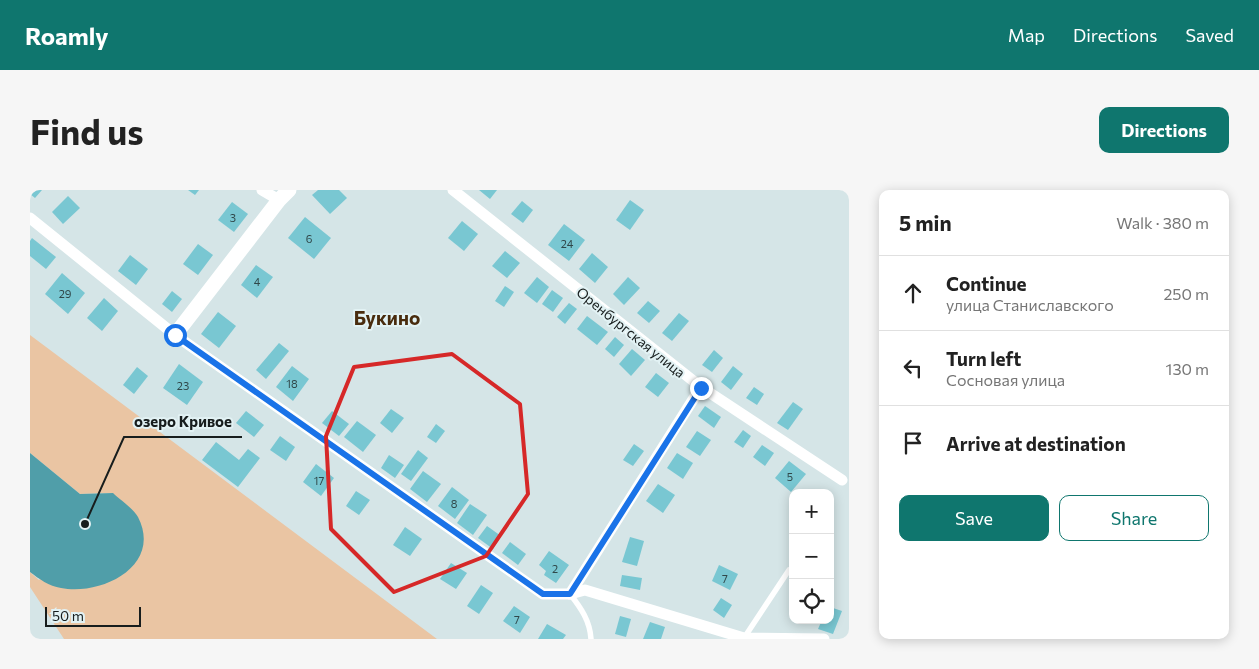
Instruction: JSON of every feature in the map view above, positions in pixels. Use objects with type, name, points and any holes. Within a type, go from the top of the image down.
[{"type":"street","points":[[175,335],[284,195],[262,190]]},
{"type":"street","name":"Оренбургская улица","points":[[453,190],[701,388],[842,480]]},
{"type":"street","points":[[30,218],[175,335],[543,594],[570,594],[584,590],[744,638],[824,639]]},
{"type":"street","points":[[570,594],[701,388]]},
{"type":"lane","points":[[744,638],[789,570]]},
{"type":"lane","points":[[570,594],[581,608],[590,626],[591,639]]},
{"type":"highlighted area","points":[[452,354],[520,404],[528,494],[486,556],[394,592],[331,529],[326,436],[354,367]]},
{"type":"shaded area","points":[[30,335],[437,639],[64,639],[30,587],[30,572],[39,580],[113,493],[80,494],[30,453]]},
{"type":"water","points":[[30,453],[80,494],[113,493],[136,514],[144,534],[142,550],[135,563],[124,574],[110,582],[77,589],[52,586],[30,572]]},
{"type":"building","points":[[30,190],[42,190],[35,198],[30,194]]},
{"type":"building","points":[[188,190],[199,190],[195,195]]},
{"type":"building","points":[[318,190],[339,190],[347,198],[330,214],[312,195]]},
{"type":"building","points":[[479,190],[497,190],[490,199]]},
{"type":"building","points":[[68,196],[80,208],[63,224],[52,212]]},
{"type":"building","points":[[630,200],[644,210],[630,230],[616,220]]},
{"type":"building","points":[[522,201],[533,210],[523,223],[511,214]]},
{"type":"building","points":[[232,202],[248,214],[234,232],[218,220]]},
{"type":"building","points":[[305,217],[331,238],[314,259],[288,238]]},
{"type":"building","points":[[462,221],[478,234],[464,251],[448,238]]},
{"type":"building","points":[[564,224],[585,240],[569,261],[548,245]]},
{"type":"building","points":[[32,238],[56,257],[46,269],[30,256],[30,241]]},
{"type":"building","points":[[198,244],[213,255],[198,275],[183,264]]},
{"type":"building","points":[[505,251],[520,263],[507,278],[492,266]]},
{"type":"building","points":[[592,253],[608,267],[595,283],[579,269]]},
{"type":"building","points":[[130,255],[148,269],[136,285],[118,271]]},
{"type":"building","points":[[256,265],[273,277],[257,298],[241,285]]},
{"type":"building","points":[[62,273],[85,293],[68,314],[45,294]]},
{"type":"building","points":[[537,277],[549,287],[537,303],[524,293]]},
{"type":"building","points":[[628,277],[640,288],[624,305],[613,294]]},
{"type":"building","points":[[505,286],[514,292],[504,307],[495,301]]},
{"type":"building","points":[[552,290],[563,298],[553,312],[542,304]]},
{"type":"building","points":[[172,291],[182,299],[172,312],[162,304]]},
{"type":"building","points":[[104,298],[118,311],[102,331],[87,318]]},
{"type":"building","points":[[648,301],[660,311],[649,323],[637,313]]},
{"type":"building","points":[[569,303],[577,309],[565,324],[557,317]]},
{"type":"building","points":[[218,312],[236,326],[219,348],[201,334]]},
{"type":"building","points":[[679,313],[689,321],[672,341],[662,333]]},
{"type":"building","points":[[587,316],[608,332],[597,345],[577,329]]},
{"type":"building","points":[[615,337],[624,345],[614,357],[605,349]]},
{"type":"building","points":[[279,343],[289,351],[266,379],[256,370]]},
{"type":"building","points":[[632,349],[645,360],[631,376],[619,364]]},
{"type":"building","points":[[714,350],[723,358],[712,372],[702,365]]},
{"type":"building","points":[[179,364],[203,382],[187,405],[163,388]]},
{"type":"building","points":[[292,366],[309,379],[293,401],[276,387]]},
{"type":"building","points":[[733,366],[743,374],[731,390],[721,382]]},
{"type":"building","points":[[137,367],[148,376],[134,394],[123,385]]},
{"type":"building","points":[[656,373],[669,383],[658,397],[645,387]]},
{"type":"building","points":[[754,387],[764,394],[757,405],[746,398]]},
{"type":"building","points":[[793,402],[803,409],[788,430],[777,423]]},
{"type":"building","points":[[705,406],[721,417],[714,428],[698,416]]},
{"type":"building","points":[[391,409],[404,418],[392,433],[380,423]]},
{"type":"building","points":[[246,411],[264,425],[254,437],[236,423]]},
{"type":"building","points":[[332,411],[349,424],[339,436],[322,423]]},
{"type":"building","points":[[357,421],[376,435],[363,452],[344,437]]},
{"type":"building","points":[[436,424],[445,431],[436,443],[427,437]]},
{"type":"building","points":[[743,430],[751,436],[743,448],[734,442]]},
{"type":"building","points":[[697,431],[711,440],[700,456],[686,447]]},
{"type":"building","points":[[280,436],[295,447],[286,461],[270,450]]},
{"type":"building","points":[[216,442],[239,460],[248,449],[260,458],[238,487],[202,460]]},
{"type":"building","points":[[634,444],[644,451],[633,466],[623,460]]},
{"type":"building","points":[[762,445],[774,453],[765,466],[753,457]]},
{"type":"building","points":[[418,450],[428,458],[411,481],[401,474]]},
{"type":"building","points":[[677,453],[693,463],[683,479],[667,468]]},
{"type":"building","points":[[389,455],[404,465],[395,478],[381,468]]},
{"type":"building","points":[[789,461],[806,474],[794,489],[789,490],[775,478]]},
{"type":"building","points":[[316,464],[334,478],[321,496],[303,482]]},
{"type":"building","points":[[423,471],[441,484],[427,502],[410,489]]},
{"type":"building","points":[[658,484],[675,495],[663,513],[646,501]]},
{"type":"building","points":[[452,487],[469,500],[455,519],[438,506]]},
{"type":"building","points":[[356,491],[370,500],[359,515],[346,506]]},
{"type":"building","points":[[470,504],[487,515],[473,535],[457,523]]},
{"type":"building","points":[[487,526],[501,536],[493,549],[478,538]]},
{"type":"building","points":[[405,527],[422,539],[410,556],[393,545]]},
{"type":"building","points":[[630,537],[644,541],[637,566],[622,562]]},
{"type":"building","points":[[510,542],[526,554],[518,565],[502,553]]},
{"type":"building","points":[[549,551],[569,565],[556,583],[544,575],[546,571],[539,565]]},
{"type":"building","points":[[451,563],[467,573],[456,589],[440,579]]},
{"type":"building","points":[[719,565],[738,574],[730,590],[712,581]]},
{"type":"building","points":[[622,575],[642,578],[640,590],[620,586]]},
{"type":"building","points":[[481,585],[493,593],[479,614],[467,606]]},
{"type":"building","points":[[721,598],[732,605],[724,618],[713,610]]},
{"type":"building","points":[[514,606],[530,617],[520,633],[503,621]]},
{"type":"building","points":[[834,608],[842,611],[833,634],[818,629],[820,624],[834,624]]},
{"type":"building","points":[[620,616],[631,619],[626,637],[615,634]]},
{"type":"building","points":[[650,622],[665,627],[661,639],[643,639]]},
{"type":"building","points":[[547,624],[566,635],[563,639],[538,639]]},
{"type":"place","name":"озеро Кривое","points":[[85,524]]},
{"type":"district","name":"Букино","points":[[387,317]]},
{"type":"route","points":[[175,335],[543,594],[570,594],[701,388]]}]
